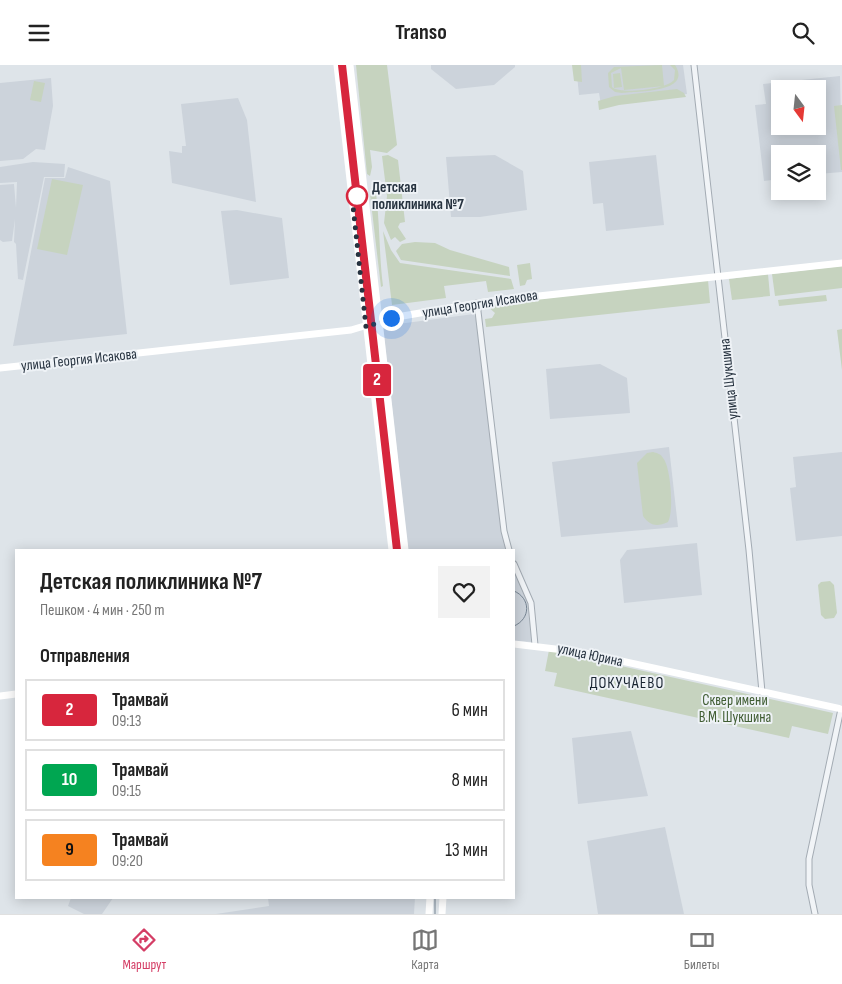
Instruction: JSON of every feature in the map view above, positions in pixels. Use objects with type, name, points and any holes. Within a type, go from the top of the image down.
[{"type":"street","points":[[337,65],[392,549]]},
{"type":"street","points":[[350,65],[405,549]]},
{"type":"street","name":"улица Шукшина","points":[[694,65],[762,692]]},
{"type":"street","name":"улица Георгия Исакова","points":[[0,368],[366,327],[477,303],[842,263]]},
{"type":"street","points":[[477,303],[504,531],[509,549]]},
{"type":"street","points":[[389,528],[402,525]]},
{"type":"street","points":[[515,567],[531,603],[535,645]]},
{"type":"street","name":"улица Юрина","points":[[515,644],[580,652],[842,709]]},
{"type":"street","points":[[0,696],[15,694]]},
{"type":"street","points":[[815,914],[809,885],[808,859],[842,709]]},
{"type":"street","points":[[429,914],[430,899]]},
{"type":"street","points":[[442,914],[443,899]]},
{"type":"shaded area","points":[[431,65],[515,65],[515,67],[494,85],[456,89],[431,69]]},
{"type":"shaded area","points":[[576,65],[683,65],[687,94],[601,105],[599,93],[579,95]]},
{"type":"shaded area","points":[[840,76],[842,172],[826,173],[826,145],[771,145],[771,180],[764,181],[755,105],[766,104],[763,84],[771,83],[771,135],[826,135],[826,80],[802,80]]},
{"type":"shaded area","points":[[51,78],[53,106],[45,150],[36,149],[23,159],[0,161],[0,83]]},
{"type":"shaded area","points":[[238,98],[247,120],[256,202],[172,183],[169,151],[182,153],[182,146],[186,146],[181,104]]},
{"type":"shaded area","points":[[495,155],[523,171],[527,210],[480,217],[451,217],[446,157]]},
{"type":"shaded area","points":[[656,155],[664,225],[606,231],[603,203],[593,204],[589,162]]},
{"type":"shaded area","points":[[33,162],[65,164],[64,177],[44,177],[23,280],[18,279],[16,244],[14,242],[15,219],[12,241],[3,242],[0,240],[0,185],[14,184],[16,208],[17,182],[0,183],[0,167]]},
{"type":"shaded area","points":[[68,167],[110,181],[127,334],[13,346],[45,178],[65,178]]},
{"type":"shaded area","points":[[237,210],[282,218],[289,278],[230,285],[221,211]]},
{"type":"shaded area","points":[[474,314],[478,325],[499,514],[507,549],[408,549],[383,326]]},
{"type":"shaded area","points":[[600,364],[627,378],[630,413],[550,419],[546,369]]},
{"type":"shaded area","points":[[669,447],[678,527],[561,537],[552,462]]},
{"type":"shaded area","points":[[842,452],[842,536],[796,541],[790,488],[796,487],[793,457]]},
{"type":"shaded area","points":[[697,543],[702,595],[624,603],[620,560],[627,550]]},
{"type":"shaded area","points":[[515,573],[530,603],[533,642],[515,641]]},
{"type":"shaded area","points":[[631,731],[648,796],[578,804],[572,738]]},
{"type":"shaded area","points":[[665,827],[684,914],[598,914],[587,841]]},
{"type":"shaded area","points":[[70,899],[112,899],[102,914],[84,914],[68,906]]},
{"type":"shaded area","points":[[268,899],[415,899],[414,914],[216,914],[269,906]]},
{"type":"green space","points":[[356,65],[387,65],[397,145],[387,153],[370,150],[372,167],[370,176],[367,174]]},
{"type":"green space","points":[[572,65],[581,65],[582,82],[574,81]]},
{"type":"green space","points":[[662,65],[664,85],[674,80],[675,70],[670,65],[675,65],[679,74],[676,81],[670,86],[650,91],[615,92],[609,87],[608,73],[614,67]],"holes":[[[621,68],[624,90],[662,86],[624,91],[612,87],[611,73]]]},
{"type":"green space","points":[[620,73],[622,87],[614,88],[613,74]]},
{"type":"green space","points":[[34,81],[45,83],[41,102],[30,100]]},
{"type":"green space","points":[[677,89],[684,93],[686,97],[619,105],[599,110],[598,101],[615,96]]},
{"type":"green space","points":[[842,105],[842,170],[841,170],[834,106]]},
{"type":"green space","points":[[388,155],[398,160],[405,222],[400,223],[398,227],[406,239],[400,242],[395,237],[391,240],[384,223],[387,196],[382,156]]},
{"type":"green space","points":[[52,179],[83,185],[67,255],[37,249]]},
{"type":"green space","points":[[376,193],[383,286],[381,287],[370,194]]},
{"type":"green space","points":[[383,231],[391,250],[400,263],[511,279],[514,289],[488,292],[486,281],[444,286],[446,298],[392,305]]},
{"type":"green space","points":[[415,242],[435,243],[450,250],[509,267],[510,276],[401,260],[396,251],[402,244]]},
{"type":"green space","points":[[530,263],[532,279],[527,280],[525,285],[520,286],[517,265]]},
{"type":"green space","points":[[842,266],[842,288],[775,296],[772,274]]},
{"type":"green space","points":[[768,274],[770,296],[732,300],[729,279]]},
{"type":"green space","points":[[708,280],[710,303],[486,327],[485,319],[492,318],[495,313],[486,305]]},
{"type":"green space","points":[[826,295],[827,301],[779,306],[778,300]]},
{"type":"green space","points":[[842,329],[842,370],[837,330]]},
{"type":"green space","points":[[653,452],[661,456],[666,463],[671,490],[670,517],[668,522],[660,525],[651,524],[643,516],[637,463],[647,453]]},
{"type":"green space","points":[[830,581],[834,585],[837,613],[834,618],[825,619],[821,615],[818,585],[821,582]]},
{"type":"green space","name":"Сквер имени В.М. Шукшина","points":[[549,650],[833,713],[828,734],[792,726],[789,738],[554,686],[557,673],[545,671]]},
{"type":"tram line","points":[[342,65],[397,549]]},
{"type":"tram line","name":"2","points":[[342,65],[397,549]]},
{"type":"tram line","points":[[515,592],[524,598],[527,609],[524,619],[515,626]]},
{"type":"tram line","points":[[435,899],[435,914]]},
{"type":"place","name":"Детская поликлиника №7","points":[[357,196]]},
{"type":"district","name":"ДОКУЧАЕВО","points":[[627,683]]},
{"type":"route","points":[[357,196],[352,197],[366,327],[391,318]]}]
